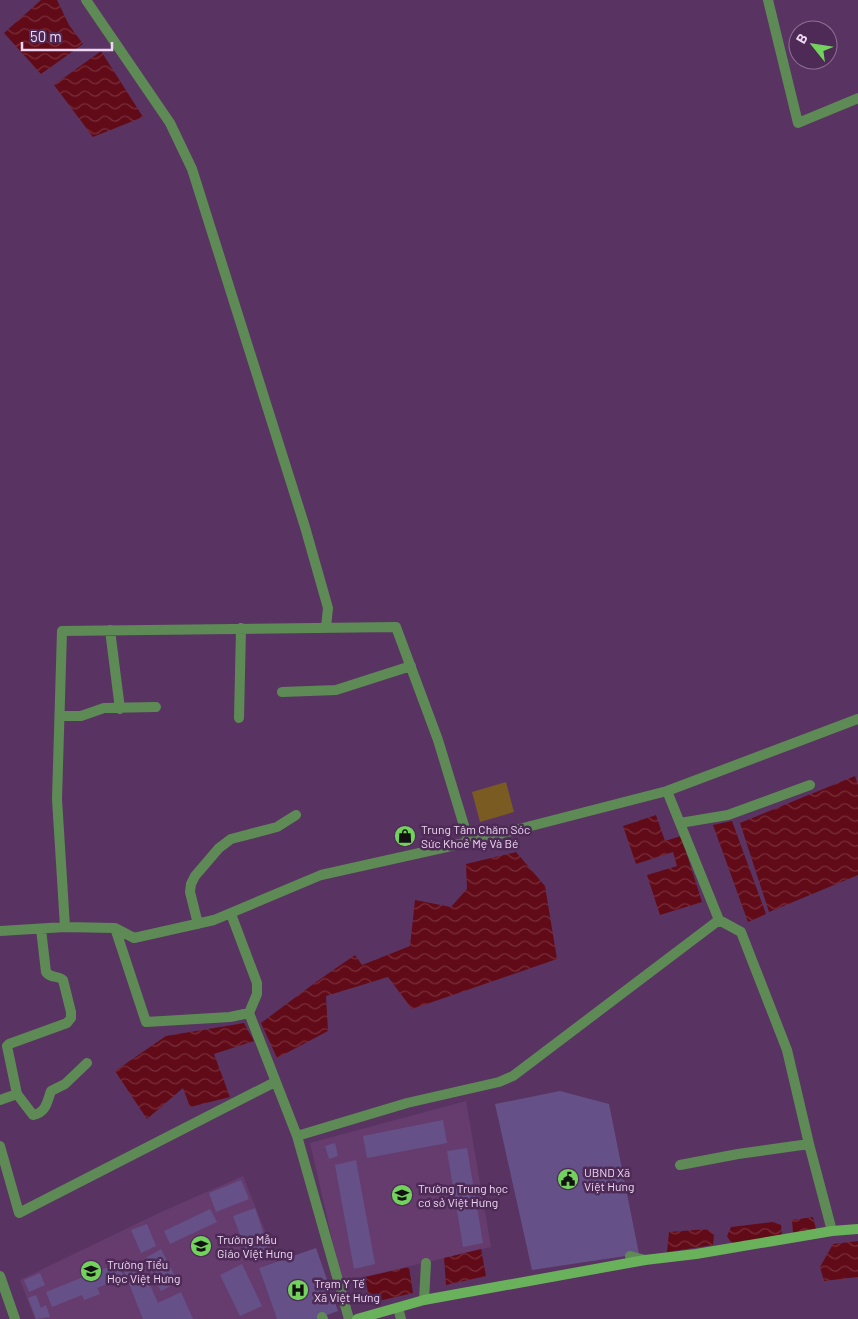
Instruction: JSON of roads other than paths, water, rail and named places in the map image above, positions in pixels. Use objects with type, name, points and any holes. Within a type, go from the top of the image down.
[{"type":"main road","points":[[357,1319],[424,1300],[568,1269],[696,1254],[858,1228]]},
{"type":"street","points":[[86,0],[170,123],[192,169],[305,527],[328,608],[326,627]]},
{"type":"street","points":[[768,0],[798,123],[858,98]]},
{"type":"street","points":[[65,927],[57,799],[62,631],[396,627],[438,740],[469,842]]},
{"type":"street","points":[[239,718],[241,628]]},
{"type":"street","points":[[110,630],[120,709]]},
{"type":"street","points":[[282,692],[336,690],[410,666]]},
{"type":"street","points":[[60,716],[81,716],[104,708],[156,707]]},
{"type":"street","points":[[0,931],[65,927],[115,928],[134,938],[198,924],[231,914],[322,875],[469,842],[667,791],[858,719]]},
{"type":"street","points":[[680,823],[728,815],[810,785]]},
{"type":"street","points":[[667,791],[719,920],[741,932],[787,1050],[832,1231]]},
{"type":"street","points":[[198,924],[190,892],[191,884],[195,876],[219,848],[231,839],[277,827],[296,815]]},
{"type":"street","points":[[231,914],[258,983],[257,994],[248,1013],[297,1136],[350,1319]]},
{"type":"street","points":[[297,1136],[407,1103],[499,1082],[513,1076],[719,920]]},
{"type":"street","points":[[115,928],[146,1022],[230,1017],[248,1013]]},
{"type":"street","points":[[41,929],[46,972],[52,977],[63,980],[71,1018],[66,1023],[7,1046],[17,1094],[33,1115],[39,1114],[44,1109],[51,1091],[65,1084],[87,1063]]},
{"type":"street","points":[[0,1146],[19,1213],[275,1082]]},
{"type":"street","points":[[0,1100],[17,1094]]},
{"type":"street","points":[[680,1165],[738,1154],[809,1144]]},
{"type":"street","points":[[630,1256],[644,1260]]},
{"type":"street","points":[[424,1300],[426,1262]]},
{"type":"street","points":[[0,1276],[15,1319]]},
{"type":"street","points":[[398,1308],[401,1319]]},
{"type":"water","points":[[41,0],[57,0],[69,25],[83,44],[41,74],[4,33]]},
{"type":"water","points":[[101,51],[143,117],[93,137],[54,85]]},
{"type":"water","points":[[855,776],[858,785],[858,875],[769,912],[740,823]]},
{"type":"water","points":[[656,815],[665,841],[681,836],[702,902],[660,915],[647,875],[677,866],[673,852],[636,864],[623,826]]},
{"type":"water","points":[[732,821],[766,914],[748,922],[713,825]]},
{"type":"water","points":[[516,852],[545,886],[557,959],[412,1009],[388,977],[326,996],[328,1031],[277,1058],[261,1023],[355,955],[362,965],[410,946],[415,900],[451,907],[467,889],[466,864]]},
{"type":"water","points":[[244,1023],[254,1041],[214,1054],[230,1097],[190,1107],[183,1088],[147,1119],[115,1071],[166,1036]]},
{"type":"water","points":[[813,1217],[816,1229],[793,1233],[792,1220]]},
{"type":"water","points":[[773,1222],[781,1225],[782,1235],[735,1244],[727,1236],[731,1227]]},
{"type":"water","points":[[708,1229],[714,1235],[713,1245],[667,1252],[669,1232]]},
{"type":"water","points":[[858,1241],[858,1277],[824,1281],[820,1267],[833,1244]]},
{"type":"water","points":[[481,1249],[486,1276],[446,1285],[444,1258]]},
{"type":"water","points":[[409,1267],[413,1293],[370,1303],[365,1277]]},
{"type":"place","name":"Trung Tâm Chăm Sóc Sức Khoẻ Mẹ Và Bé","points":[[405,836]]},
{"type":"place","name":"UBND Xã Việt Hưng","points":[[568,1179]]},
{"type":"place","name":"Trường Trung học cơ sở Việt Hưng","points":[[402,1195]]},
{"type":"place","name":"Trường Mẫu Giáo Việt Hưng","points":[[201,1246]]},
{"type":"place","name":"Trường Tiểu Học Việt Hưng","points":[[91,1271]]},
{"type":"place","name":"Trạm Y Tế Xã Việt Hưng","points":[[298,1290]]}]
